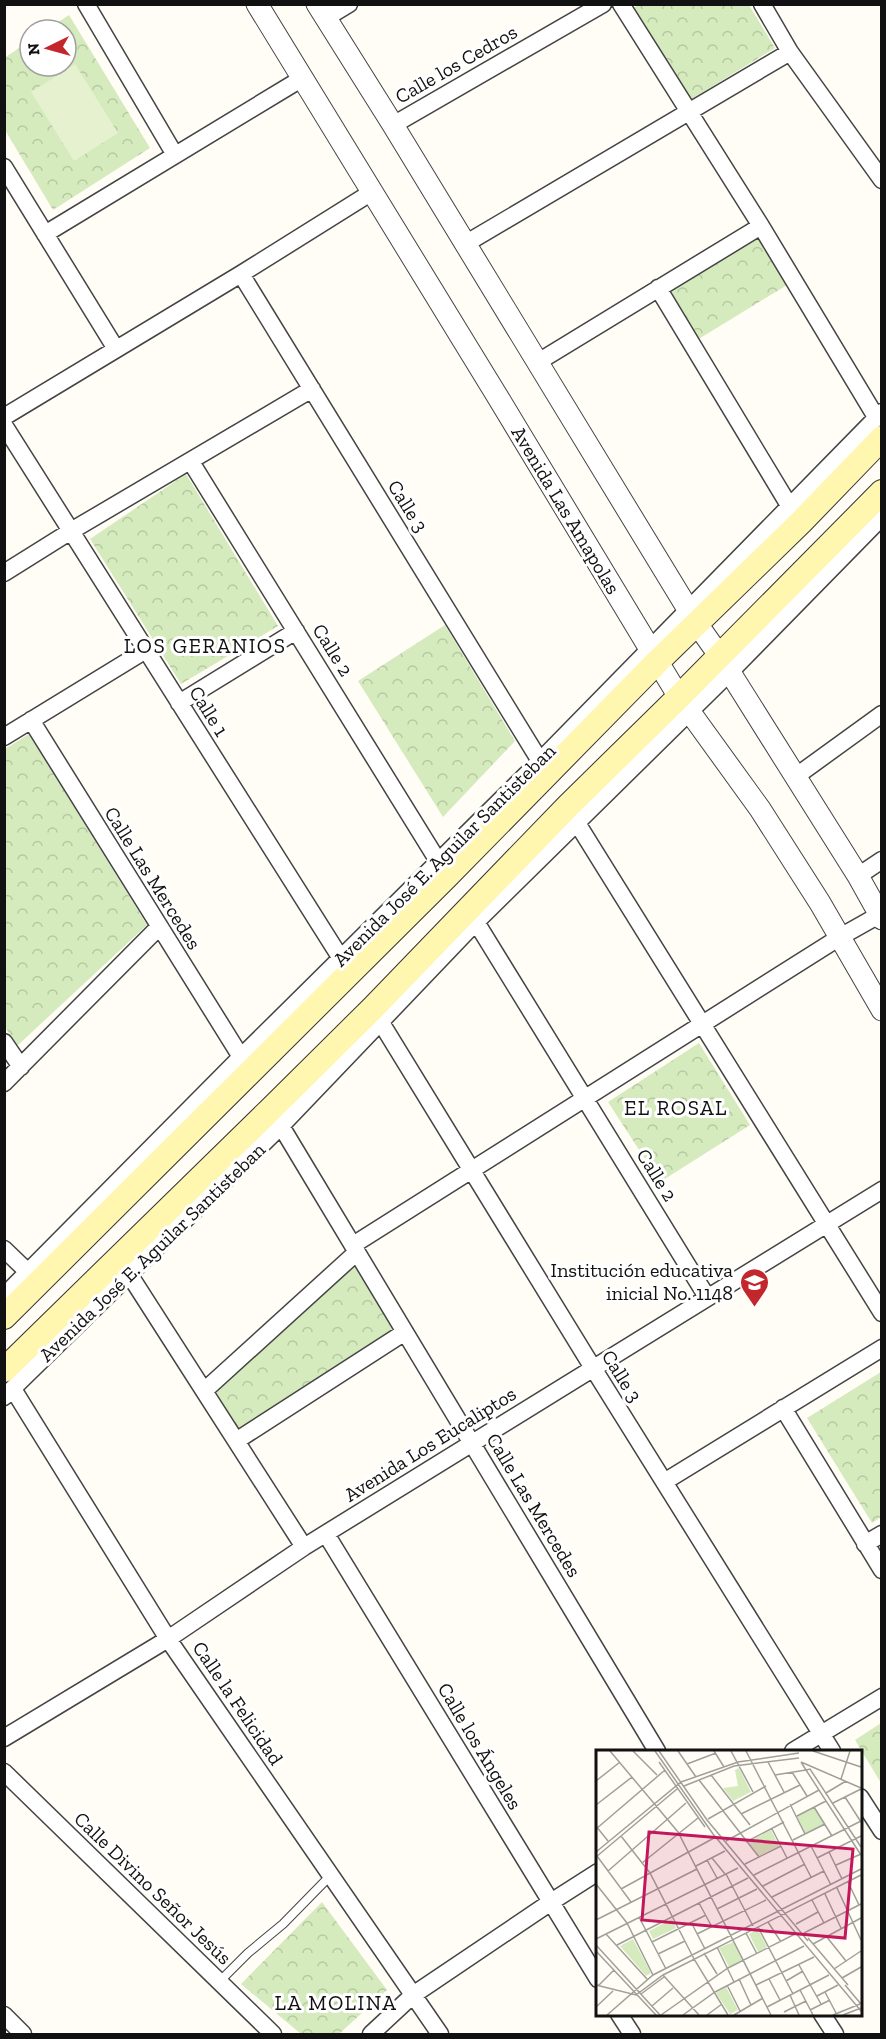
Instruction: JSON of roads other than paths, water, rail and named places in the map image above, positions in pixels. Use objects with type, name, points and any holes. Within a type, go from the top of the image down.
[{"type":"main road","name":"Avenida José E. Aguilar Santisteban","points":[[4,1317],[375,949],[653,655],[692,617],[801,522],[880,422]]},
{"type":"main road","name":"Avenida José E. Aguilar Santisteban","points":[[7,1385],[271,1109],[568,806],[684,704],[724,664],[882,492]]},
{"type":"street","points":[[86,4],[175,155]]},
{"type":"street","name":"Avenida Las Amapolas","points":[[257,4],[653,655],[684,704],[760,809],[840,937],[882,1010]]},
{"type":"street","points":[[204,1391],[355,1248],[471,1170],[702,1024],[840,937],[880,917],[858,876],[692,617],[322,11],[349,4]]},
{"type":"street","name":"Calle los Cedros","points":[[393,125],[603,4]]},
{"type":"street","points":[[621,4],[761,226],[880,422]]},
{"type":"street","points":[[762,4],[790,52],[882,180]]},
{"type":"street","points":[[465,244],[790,52]]},
{"type":"street","points":[[45,234],[301,79]]},
{"type":"street","points":[[4,167],[116,349]]},
{"type":"street","points":[[4,417],[372,192]]},
{"type":"street","points":[[538,362],[761,226]]},
{"type":"street","name":"Calle 3","points":[[241,274],[540,761]]},
{"type":"street","points":[[658,288],[790,507]]},
{"type":"street","points":[[4,573],[312,389]]},
{"type":"street","name":"Avenida José E. Aguilar Santisteban","points":[[692,617],[790,507],[880,422]]},
{"type":"street","name":"Calle 1","points":[[4,425],[340,957]]},
{"type":"street","name":"Calle 2","points":[[191,462],[438,861]]},
{"type":"street","name":"Avenida José E. Aguilar Santisteban","points":[[724,664],[882,517]]},
{"type":"street","points":[[179,703],[296,631]]},
{"type":"street","points":[[4,737],[146,650]]},
{"type":"street","name":"Avenida José E. Aguilar Santisteban","points":[[4,1296],[340,957],[540,761],[653,655]]},
{"type":"street","name":"Avenida José E. Aguilar Santisteban","points":[[7,1385],[129,1274],[281,1126],[476,922],[577,823],[684,704]]},
{"type":"street","points":[[795,777],[882,714]]},
{"type":"street","name":"Calle Las Mercedes","points":[[31,720],[241,1057]]},
{"type":"street","points":[[577,823],[882,1313]]},
{"type":"street","points":[[858,876],[882,860]]},
{"type":"street","name":"Calle 2","points":[[476,922],[707,1297]]},
{"type":"street","points":[[4,1083],[159,927]]},
{"type":"street","name":"Calle 3","points":[[380,1021],[831,1750]]},
{"type":"street","points":[[4,1042],[21,1067]]},
{"type":"street","name":"Calle Las Mercedes","points":[[281,1126],[656,1750]]},
{"type":"street","name":"Avenida Los Eucaliptos","points":[[4,1738],[168,1639],[304,1547],[882,1190]]},
{"type":"street","points":[[4,1248],[29,1273]]},
{"type":"street","points":[[129,1274],[304,1547]]},
{"type":"street","points":[[236,1441],[405,1332]]},
{"type":"street","points":[[664,1482],[882,1348]]},
{"type":"street","name":"Calle la Felicidad","points":[[7,1385],[168,1639],[440,2034]]},
{"type":"street","points":[[783,1408],[882,1570]]},
{"type":"street","name":"Calle los Ángeles","points":[[326,1534],[596,1976]]},
{"type":"street","points":[[866,1544],[882,1534]]},
{"type":"street","points":[[795,1750],[882,1697]]},
{"type":"street","name":"Calle Divino Señor Jesús","points":[[4,1772],[273,2034]]},
{"type":"street","points":[[862,1799],[882,1831]]},
{"type":"street","points":[[371,2034],[413,1995],[596,1873]]},
{"type":"street","points":[[4,2015],[23,2034]]},
{"type":"street","points":[[620,2015],[632,2034]]},
{"type":"street","points":[[823,2015],[835,2034]]},
{"type":"lane","points":[[219,1982],[248,1953],[283,1924],[331,1875]]},
{"type":"place","name":"Institución educativa inicial No. 1148","points":[[754,1308]]},
{"type":"district","name":"LOS GERANIOS","points":[[205,646]]},
{"type":"district","name":"EL ROSAL","points":[[676,1108]]},
{"type":"district","name":"LA MOLINA","points":[[336,2003]]}]
